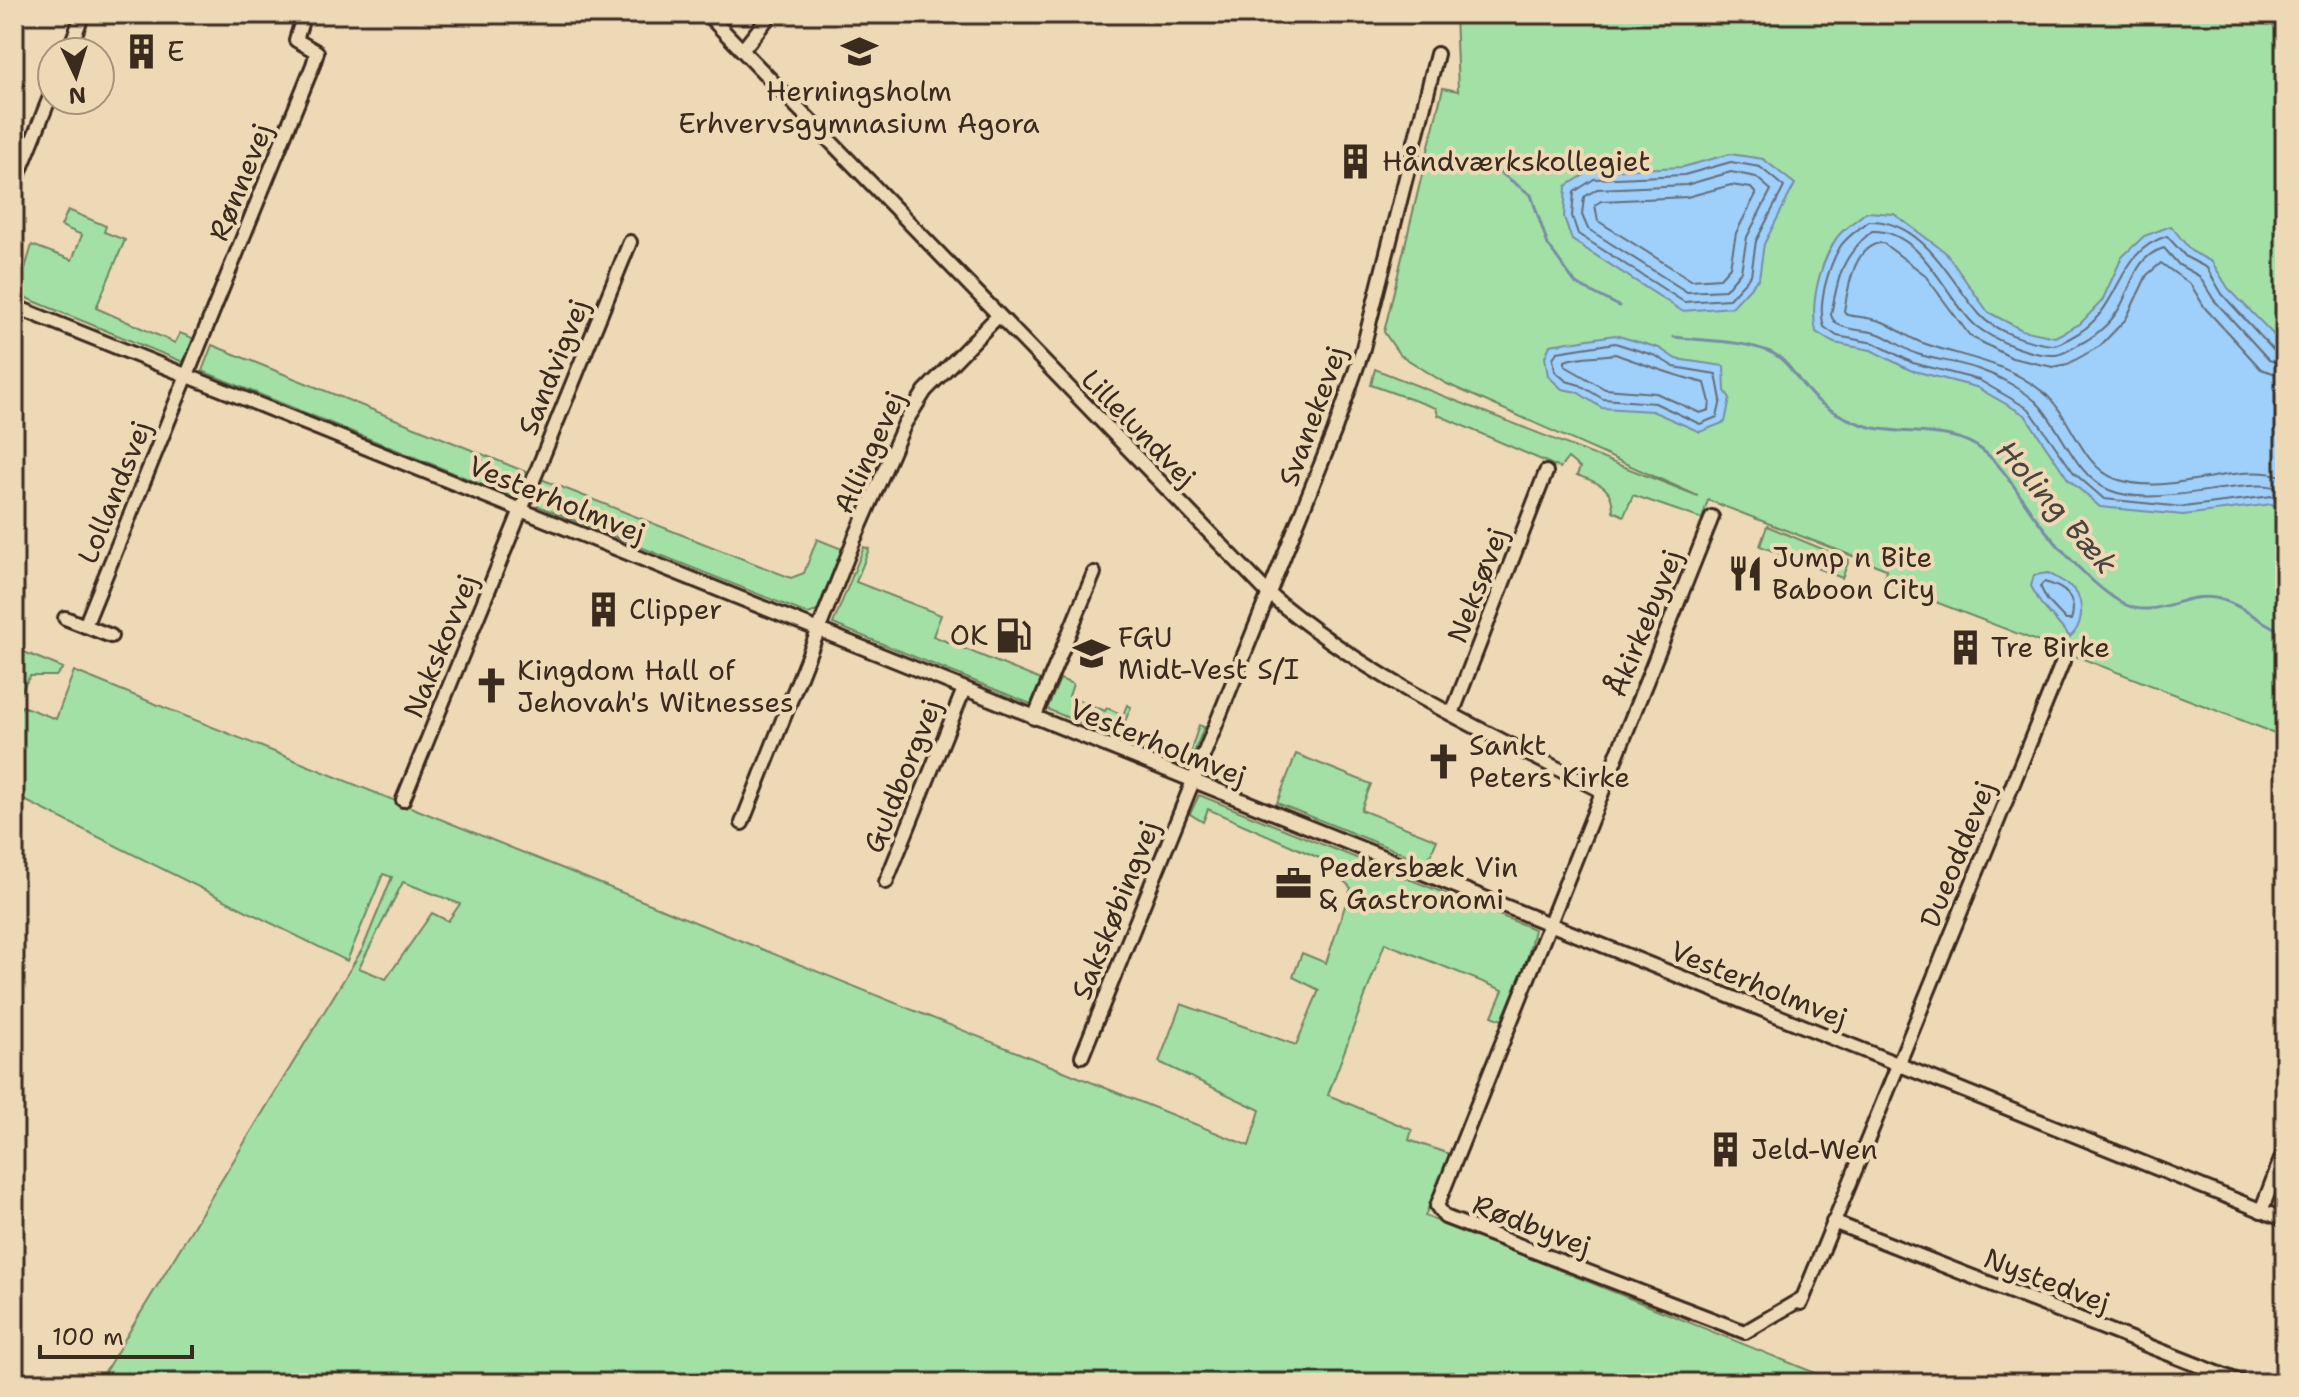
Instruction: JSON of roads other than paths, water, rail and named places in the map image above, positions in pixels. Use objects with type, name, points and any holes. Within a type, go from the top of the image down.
[{"type":"street","points":[[74,36],[83,14]]},
{"type":"street","name":"Rønnevej","points":[[187,376],[317,52],[296,40],[304,14]]},
{"type":"street","name":"Lillelundvej","points":[[707,14],[744,48],[997,317],[1268,593],[1314,632],[1363,666],[1602,791]]},
{"type":"street","points":[[744,48],[771,14]]},
{"type":"street","name":"Svanekevej","points":[[1192,782],[1334,432],[1362,352],[1437,54]]},
{"type":"street","points":[[14,186],[42,116]]},
{"type":"street","name":"Sandvigvej","points":[[521,511],[630,242]]},
{"type":"street","name":"Vesterholmvej","points":[[14,306],[2285,1220]]},
{"type":"street","name":"Allingevej","points":[[742,823],[905,423],[925,391],[997,317]]},
{"type":"street","name":"Lollandsvej","points":[[85,626],[187,376]]},
{"type":"street","name":"Neksøvej","points":[[1452,714],[1546,472]]},
{"type":"street","name":"Nakskovvej","points":[[403,800],[521,511]]},
{"type":"street","name":"Åkirkebyvej","points":[[1549,924],[1712,517]]},
{"type":"street","points":[[1034,718],[1094,573]]},
{"type":"street","points":[[65,618],[111,636]]},
{"type":"street","name":"Dueoddevej","points":[[1896,1065],[2063,661]]},
{"type":"street","name":"Guldborgvej","points":[[886,882],[964,689]]},
{"type":"street","name":"Sakskøbingvej","points":[[1082,1056],[1192,782]]},
{"type":"street","name":"Rødbyvej","points":[[1549,924],[1437,1206],[1445,1217],[1745,1332],[1801,1303],[1833,1222]]},
{"type":"street","points":[[1833,1222],[1896,1065]]},
{"type":"street","points":[[2261,1211],[2285,1149]]},
{"type":"street","name":"Nystedvej","points":[[1833,1222],[2243,1383]]},
{"type":"water","points":[[1730,154],[1763,159],[1795,184],[1764,244],[1759,278],[1732,307],[1682,311],[1572,240],[1564,217],[1566,186],[1591,171],[1683,167]]},
{"type":"water","points":[[1866,212],[1894,214],[1945,252],[1988,312],[2022,330],[2055,337],[2080,324],[2102,301],[2122,257],[2144,236],[2171,226],[2191,251],[2212,262],[2228,288],[2274,335],[2285,353],[2282,409],[2285,513],[2272,504],[2183,515],[2100,507],[2068,479],[2025,415],[1976,387],[1910,370],[1871,350],[1834,343],[1816,332],[1815,298],[1824,263],[1837,238]]},
{"type":"water","points":[[1615,335],[1659,348],[1676,359],[1724,366],[1725,391],[1730,398],[1725,422],[1700,432],[1652,411],[1602,408],[1577,392],[1562,389],[1548,376],[1545,357],[1550,345]]},
{"type":"water","points":[[2048,573],[2073,589],[2080,599],[2080,621],[2070,637],[2041,604],[2031,586],[2034,575]]},
{"type":"waterway","name":"Holing Bæk","points":[[1494,168],[1531,195],[1548,245],[1576,284],[1619,306]]},
{"type":"waterway","name":"Holing Bæk","points":[[1674,337],[1735,343],[1770,352],[1786,364],[1821,403],[1870,427],[1943,435],[1970,442],[1999,466],[2038,521],[2079,568],[2103,590],[2126,605],[2148,609],[2204,597],[2215,598],[2233,604],[2285,633]]},
{"type":"waterway","points":[[1214,1383],[1218,1375]]},
{"type":"place","name":"E","points":[[141,51]]},
{"type":"place","name":"Herningsholm Erhvervsgymnasium Agora","points":[[859,51]]},
{"type":"place","name":"Håndværkskollegiet","points":[[1356,161]]},
{"type":"place","name":"Jump n Bite Baboon City","points":[[1746,573]]},
{"type":"place","name":"Clipper","points":[[603,609]]},
{"type":"place","name":"OK","points":[[1014,635]]},
{"type":"place","name":"Tre Birke","points":[[1965,647]]},
{"type":"place","name":"FGU Midt-Vest S/I","points":[[1092,653]]},
{"type":"place","name":"Kingdom Hall of Jehovah's Witnesses","points":[[491,686]]},
{"type":"place","name":"Sankt Peters Kirke","points":[[1443,761]]},
{"type":"place","name":"Pedersbæk Vin & Gastronomi","points":[[1293,883]]},
{"type":"place","name":"Jeld-Wen","points":[[1725,1149]]}]
